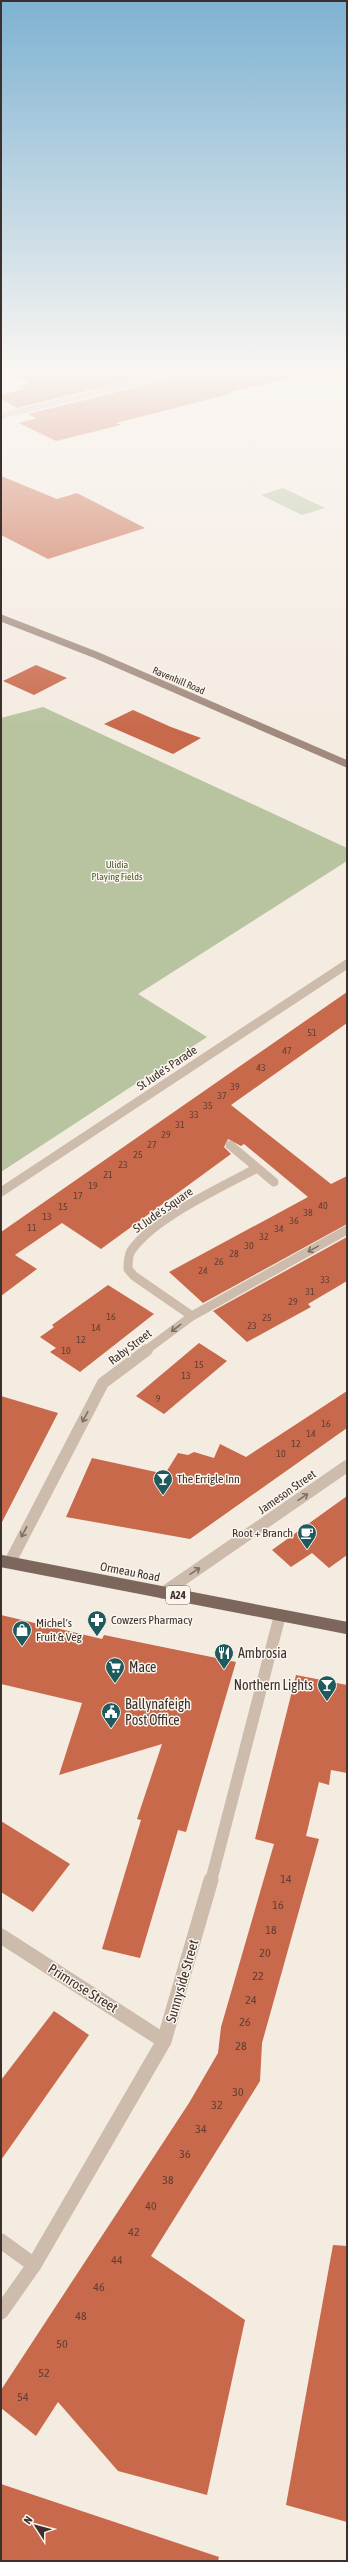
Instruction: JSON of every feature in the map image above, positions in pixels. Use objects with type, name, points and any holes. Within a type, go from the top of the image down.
[{"type":"main road","name":"Ravenhill Road","points":[[1,618],[96,655],[347,764]]},
{"type":"main road","name":"Ormeau Road","points":[[5,1562],[347,1628]]},
{"type":"street","name":"St Jude's Parade","points":[[1,1192],[347,964]]},
{"type":"street","points":[[230,1145],[274,1182]]},
{"type":"street","name":"St Jude's Square","points":[[192,1316],[134,1276],[128,1269],[130,1252],[142,1240],[170,1218],[201,1198],[257,1168]]},
{"type":"street","name":"Raby Street","points":[[5,1562],[103,1383],[192,1316],[347,1230]]},
{"type":"street","name":"Jameson Street","points":[[163,1593],[347,1466]]},
{"type":"street","name":"Sunnyside Street","points":[[1,2312],[34,2265],[142,2084],[164,2041],[223,1839],[280,1615]]},
{"type":"street","name":"Primrose Street","points":[[1,1936],[164,2041]]},
{"type":"street","points":[[1,2241],[34,2265]]},
{"type":"green space","points":[[284,489],[325,508],[302,515],[261,495]]},
{"type":"green space","name":"Ulidia Playing Fields","points":[[43,707],[347,848],[347,861],[138,994],[207,1037],[1,1172],[1,718]]},
{"type":"building","points":[[1,489],[32,489],[57,499],[77,493],[145,528],[48,559],[1,535]]},
{"type":"building","points":[[36,665],[67,678],[34,695],[3,681]]},
{"type":"building","points":[[133,710],[171,727],[201,738],[173,754],[104,724]]},
{"type":"building","points":[[347,992],[347,1023],[231,1105],[331,1184],[347,1176],[347,1224],[203,1303],[169,1272],[308,1197],[244,1144],[241,1146],[228,1139],[224,1147],[231,1154],[101,1249],[62,1223],[15,1255],[37,1269],[1,1296],[1,1232]]},
{"type":"building","points":[[347,1237],[347,1281],[308,1304],[311,1307],[247,1342],[213,1311]]},
{"type":"building","points":[[108,1285],[154,1314],[80,1372],[50,1352],[56,1348],[40,1337],[54,1327],[52,1325]]},
{"type":"building","points":[[199,1343],[227,1361],[164,1414],[136,1396]]},
{"type":"building","name":"The Errigle Inn","points":[[347,1391],[347,1428],[190,1539],[66,1517],[92,1458],[165,1474],[178,1453],[188,1455],[194,1452],[214,1458],[220,1444],[246,1457]]},
{"type":"building","points":[[1,1396],[58,1413],[1,1524]]},
{"type":"building","points":[[347,1496],[347,1555],[329,1568],[312,1553],[291,1567],[272,1550]]},
{"type":"building","points":[[1,1615],[102,1639],[104,1635],[236,1662],[186,1832],[178,1830],[140,1958],[102,1949],[141,1820],[137,1819],[162,1744],[59,1775],[82,1703],[1,1684]]},
{"type":"building","points":[[296,1675],[347,1685],[347,1773],[331,1770],[329,1785],[319,1782],[306,1836],[319,1839],[262,2043],[260,2081],[151,2256],[245,2320],[207,2495],[118,2471],[58,2402],[36,2436],[1,2408],[1,2390],[189,2103],[218,2053],[221,2027],[274,1844],[255,1839]]},
{"type":"building","points":[[1,1821],[70,1864],[33,1912],[1,1892]]},
{"type":"building","points":[[54,2011],[89,2035],[1,2160],[1,2080]]},
{"type":"building","points":[[333,2245],[347,2246],[347,2522],[286,2505]]},
{"type":"building","points":[[1,2484],[219,2557],[218,2561],[1,2561]]},
{"type":"place","name":"The Errigle Inn","points":[[163,1496]]},
{"type":"place","name":"Root + Branch","points":[[307,1550]]},
{"type":"place","name":"Cowzers Pharmacy","points":[[97,1637]]},
{"type":"place","name":"Michel's Fruit & Veg","points":[[22,1647]]},
{"type":"place","name":"Ambrosia","points":[[224,1670]]},
{"type":"place","name":"Mace","points":[[115,1684]]},
{"type":"place","name":"Northern Lights","points":[[327,1702]]},
{"type":"place","name":"Ballynafeigh Post Office","points":[[111,1729]]}]
